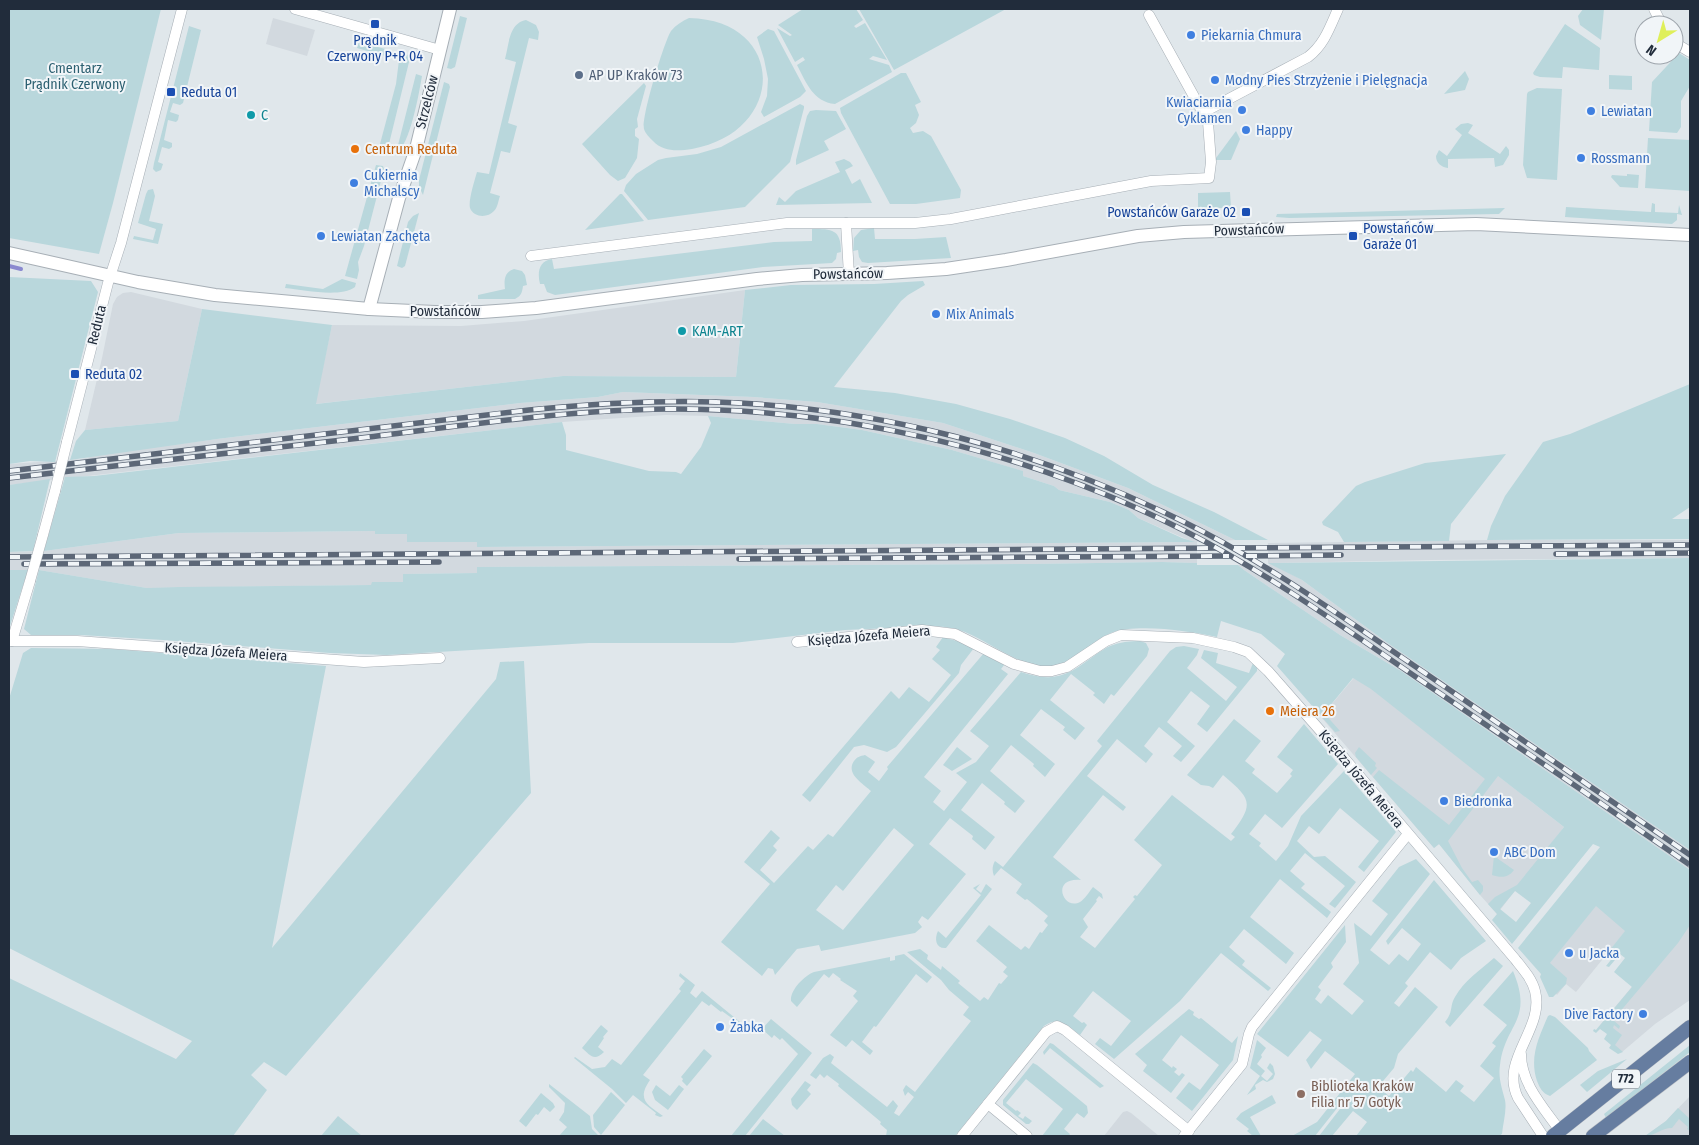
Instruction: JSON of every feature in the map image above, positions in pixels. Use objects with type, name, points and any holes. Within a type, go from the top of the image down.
[{"type":"main road","name":"772","points":[[1559,1134],[1690,1027]]},
{"type":"main road","name":"772","points":[[1594,1136],[1690,1062]]},
{"type":"street","name":"Reduta","points":[[10,641],[30,581],[55,491],[182,9]]},
{"type":"street","points":[[295,9],[440,50]]},
{"type":"street","name":"Strzelców","points":[[369,309],[399,198],[416,149],[450,9]]},
{"type":"street","points":[[1204,112],[1317,50],[1338,9]]},
{"type":"street","points":[[531,256],[787,223],[915,223],[951,219],[1151,181],[1209,178],[1211,162],[1208,122],[1149,15]]},
{"type":"street","points":[[846,223],[849,275]]},
{"type":"street","name":"Powstańców","points":[[9,253],[111,276],[208,294],[369,309],[444,312],[536,308],[757,279],[802,275],[849,275],[954,268],[1138,236],[1227,230],[1476,224],[1690,236]]},
{"type":"street","name":"Księdza Józefa Meiera","points":[[797,642],[922,630],[941,631],[961,636],[1014,664],[1040,671],[1052,671],[1067,667],[1112,638],[1121,635],[1194,638],[1248,652],[1259,661],[1515,959],[1530,979],[1536,996],[1536,1010],[1514,1068],[1513,1085],[1518,1098],[1543,1136]]},
{"type":"street","name":"Księdza Józefa Meiera","points":[[10,641],[77,641],[364,662],[440,658]]},
{"type":"street","name":"Księdza Józefa Meiera","points":[[962,1136],[1046,1032],[1057,1026],[1186,1134],[1242,1064],[1248,1034],[1252,1027],[1408,834]]},
{"type":"street","points":[[1522,1048],[1522,1066],[1529,1087],[1559,1134]]},
{"type":"street","points":[[988,1104],[1027,1136]]},
{"type":"shaded area","points":[[273,18],[315,30],[307,56],[266,44]]},
{"type":"shaded area","points":[[745,290],[736,377],[563,376],[315,404],[332,325],[461,326],[524,321]]},
{"type":"shaded area","points":[[131,292],[202,309],[178,421],[85,430],[113,304],[117,297],[123,293]]},
{"type":"shaded area","points":[[623,392],[754,397],[817,402],[943,423],[1034,453],[1128,488],[1235,540],[1197,542],[1197,563],[478,567],[477,573],[403,574],[403,582],[372,582],[372,585],[147,588],[39,570],[9,570],[9,552],[44,551],[179,533],[375,531],[375,534],[407,534],[407,542],[477,542],[477,547],[1193,542],[1138,518],[1129,510],[1110,502],[1059,490],[1054,486],[1023,476],[1022,471],[952,450],[862,430],[817,424],[795,424],[708,416],[666,415],[562,422],[9,485],[9,464],[82,459],[102,454],[217,439],[520,403],[598,397]]},
{"type":"shaded area","points":[[1690,540],[1690,558],[1271,563],[1302,580],[1389,644],[1690,850],[1690,870],[1401,671],[1340,635],[1238,565],[1270,565],[1268,563],[1268,543]]},
{"type":"shaded area","points":[[1357,674],[1399,699],[1564,827],[1497,914],[1439,844],[1434,848],[1321,717]]},
{"type":"shaded area","points":[[1628,865],[1662,886],[1576,992],[1566,984],[1557,995],[1541,974]]},
{"type":"shaded area","points":[[1690,917],[1690,1000],[1655,1024],[1622,1052],[1613,1045],[1610,1035],[1600,1027],[1596,1030]]},
{"type":"shaded area","points":[[1690,1096],[1690,1136],[1645,1136],[1666,1121]]},
{"type":"shaded area","points":[[1127,1111],[1159,1136],[1104,1136],[1123,1112]]},
{"type":"green space","name":"Cmentarz Prądnik Czerwony","points":[[9,9],[161,9],[99,254],[9,238]]},
{"type":"green space","points":[[803,9],[856,9],[863,20],[854,26],[856,28],[865,23],[887,60],[873,56],[869,59],[889,65],[892,72],[835,104],[821,99],[811,90],[797,65],[805,60],[803,57],[795,62],[777,28],[790,36],[792,35],[778,25]]},
{"type":"green space","points":[[859,9],[1006,9],[894,70]]},
{"type":"green space","points":[[1583,9],[1604,9],[1601,40],[1580,25],[1578,16]]},
{"type":"green space","points":[[460,16],[467,18],[455,67],[451,69],[447,68]]},
{"type":"green space","points":[[689,18],[721,24],[744,37],[758,56],[763,78],[759,101],[745,122],[723,139],[692,149],[671,150],[657,145],[652,140],[644,129],[644,122],[663,49],[671,31]]},
{"type":"green space","points":[[526,20],[536,25],[539,32],[538,40],[529,38],[508,123],[517,126],[510,153],[501,151],[490,193],[500,196],[494,211],[488,215],[481,216],[475,214],[470,208],[472,190],[477,172],[489,174],[516,62],[505,59],[509,41],[516,25]]},
{"type":"green space","points":[[1565,24],[1600,48],[1599,70],[1563,67],[1562,78],[1534,75],[1533,73]]},
{"type":"green space","points":[[189,26],[201,30],[183,103],[180,105],[173,103],[170,112],[179,115],[178,120],[176,122],[168,120],[164,140],[172,143],[172,147],[169,149],[162,147],[158,162],[163,164],[161,170],[156,172],[153,169],[154,163]]},
{"type":"green space","points":[[768,29],[774,31],[806,91],[800,97],[764,117],[761,112],[767,96],[768,79],[757,37]]},
{"type":"green space","points":[[359,42],[408,55],[410,58],[388,148],[383,148],[380,144],[396,84],[399,60],[357,48]]},
{"type":"green space","points":[[1684,56],[1690,60],[1690,86],[1681,101],[1681,127],[1677,133],[1649,131],[1652,82],[1668,65],[1684,65]]},
{"type":"green space","points":[[1465,71],[1469,79],[1465,90],[1444,94]]},
{"type":"green space","points":[[901,73],[906,73],[921,102],[915,105],[919,115],[916,123],[910,128],[913,133],[923,131],[931,136],[961,190],[960,198],[916,204],[890,204],[841,113],[840,108]]},
{"type":"green space","points":[[416,74],[422,76],[410,130],[406,140],[396,153]]},
{"type":"green space","points":[[1609,75],[1632,76],[1632,90],[1609,89]]},
{"type":"green space","points":[[444,82],[449,84],[450,87],[423,195],[419,187],[419,180]]},
{"type":"green space","points":[[644,83],[646,86],[637,119],[638,127],[635,129],[635,136],[639,139],[637,158],[625,178],[618,181],[610,175],[582,144]]},
{"type":"green space","points":[[1537,88],[1562,89],[1557,180],[1527,178],[1523,165],[1527,94]]},
{"type":"green space","points":[[800,104],[804,108],[790,162],[745,207],[648,220],[624,191],[626,185],[636,174],[658,160],[697,154],[721,147]]},
{"type":"green space","points":[[810,111],[836,111],[846,129],[824,141],[829,150],[796,165],[807,116]]},
{"type":"green space","points":[[1468,123],[1473,125],[1468,133],[1500,154],[1506,146],[1509,150],[1509,155],[1503,165],[1495,167],[1494,158],[1448,159],[1448,168],[1438,163],[1436,156],[1439,150],[1447,156],[1462,135],[1455,129],[1461,124]]},
{"type":"green space","points":[[1236,131],[1240,139],[1231,160],[1216,160],[1216,158]]},
{"type":"green space","points":[[1648,138],[1690,140],[1690,191],[1645,188]]},
{"type":"green space","points":[[844,159],[853,166],[845,170],[852,184],[860,179],[872,203],[776,205],[779,197],[785,202],[796,191],[840,172],[835,162]]},
{"type":"green space","points":[[376,165],[383,166],[384,169],[358,262],[357,279],[345,276]]},
{"type":"green space","points":[[1627,174],[1639,175],[1638,188],[1620,187],[1611,177],[1612,175],[1627,176]]},
{"type":"green space","points":[[153,189],[155,196],[149,221],[163,224],[158,244],[133,239],[134,236],[153,240],[156,229],[138,223],[146,194],[148,190]]},
{"type":"green space","points":[[1230,192],[1231,208],[1198,208],[1198,193]]},
{"type":"green space","points":[[620,194],[644,221],[585,230]]},
{"type":"green space","points":[[1652,203],[1655,204],[1655,212],[1678,213],[1679,205],[1682,215],[1677,214],[1677,220],[1672,224],[1565,217],[1566,207],[1651,212]]},
{"type":"green space","points":[[1505,208],[1499,214],[1276,217],[1277,214]]},
{"type":"green space","points":[[419,213],[405,266],[402,268],[397,266],[408,222]]},
{"type":"green space","points":[[874,228],[875,239],[946,237],[951,258],[862,262],[858,250],[853,251],[854,238],[861,230]]},
{"type":"green space","points":[[812,229],[830,230],[837,235],[841,244],[841,252],[837,253],[836,259],[832,263],[763,267],[555,295],[547,292],[544,284],[540,284],[539,280],[540,268],[544,262],[552,259],[554,269],[774,242],[812,241]]},
{"type":"green space","points":[[514,269],[522,271],[527,285],[523,286],[519,297],[515,299],[478,299],[478,295],[505,289],[506,275]]},
{"type":"green space","points":[[9,277],[91,281],[98,292],[55,462],[30,461],[9,464]]},
{"type":"green space","points":[[342,279],[356,283],[355,287],[331,293],[285,288],[286,284],[323,289]]},
{"type":"green space","points":[[923,281],[925,285],[901,301],[834,387],[895,393],[956,404],[1010,419],[1065,438],[1104,456],[1153,485],[1214,512],[1268,540],[1235,540],[1128,488],[1034,453],[943,423],[817,402],[754,397],[623,392],[598,397],[520,403],[217,439],[70,460],[76,441],[85,430],[178,421],[202,309],[332,325],[316,404],[563,376],[736,377],[745,290],[791,285],[874,284]]},
{"type":"green space","points":[[1690,384],[1690,507],[1672,519],[1690,519],[1690,539],[1487,540],[1491,526],[1505,496],[1543,442],[1570,434]]},
{"type":"green space","points":[[708,416],[795,424],[817,424],[862,430],[952,450],[1023,471],[1023,476],[1054,486],[1059,490],[1110,502],[1129,510],[1138,518],[1195,542],[477,547],[477,542],[407,542],[407,534],[375,534],[375,531],[179,533],[44,551],[65,477],[94,476],[562,422],[566,435],[566,450],[649,471],[676,472],[681,474],[701,447],[711,423]]},
{"type":"green space","points":[[1506,454],[1451,524],[1449,541],[1344,542],[1338,532],[1323,525],[1322,522],[1356,486],[1365,482],[1425,463]]},
{"type":"green space","points":[[50,479],[33,551],[9,552],[9,485]]},
{"type":"green space","points":[[1690,558],[1690,850],[1389,644],[1302,580],[1268,563]]},
{"type":"green space","points":[[1162,562],[1197,563],[1197,565],[1238,565],[1340,635],[1401,671],[1690,870],[1690,925],[1678,943],[1613,1020],[1620,1026],[1619,1029],[1614,1025],[1613,1028],[1622,1035],[1615,1045],[1623,1052],[1618,1054],[1609,1048],[1611,1045],[1604,1039],[1607,1034],[1600,1029],[1596,1033],[1593,1031],[1594,1029],[1596,1030],[1632,987],[1614,972],[1625,958],[1620,954],[1609,967],[1606,966],[1614,956],[1609,951],[1625,931],[1596,906],[1550,963],[1567,978],[1566,984],[1553,997],[1549,997],[1540,977],[1541,974],[1518,948],[1600,847],[1593,844],[1512,944],[1492,920],[1497,914],[1488,904],[1495,897],[1517,885],[1564,827],[1498,776],[1448,841],[1462,868],[1472,882],[1478,880],[1483,886],[1483,891],[1480,895],[1439,844],[1434,848],[1373,777],[1379,770],[1449,825],[1485,779],[1371,689],[1353,678],[1324,713],[1340,731],[1335,732],[1277,666],[1285,654],[1261,634],[1221,621],[1217,637],[1164,629],[1122,630],[1103,637],[1062,664],[1045,667],[1014,658],[962,631],[935,626],[845,630],[733,643],[589,643],[387,655],[330,653],[81,635],[31,635],[24,629],[39,570],[147,588],[371,585],[372,582],[403,582],[403,574],[477,573],[477,567]],"holes":[[[1515,891],[1531,903],[1516,922],[1500,909]]]},
{"type":"green space","points":[[9,570],[28,570],[9,629]]},
{"type":"green space","points":[[943,637],[974,648],[961,665],[959,673],[896,747],[887,752],[864,745],[854,747],[810,802],[802,795],[891,691],[899,699],[909,687],[929,702],[951,675],[932,659],[940,650],[936,647]]},
{"type":"green space","points":[[1140,641],[1146,643],[1149,649],[1147,656],[1114,696],[1111,694],[1104,704],[1093,695],[1095,693],[1071,674],[1050,700],[1085,728],[1075,740],[1063,730],[1065,727],[1041,709],[1020,735],[1055,764],[1045,777],[1033,766],[1034,764],[1011,745],[990,771],[1025,801],[1015,813],[982,783],[961,810],[995,837],[985,850],[972,839],[973,836],[950,818],[929,844],[966,874],[928,920],[922,916],[918,922],[922,927],[915,933],[821,951],[819,945],[797,949],[775,975],[773,969],[768,968],[762,976],[721,942],[770,884],[744,862],[771,830],[780,838],[773,846],[777,850],[760,870],[774,883],[808,846],[813,850],[828,834],[833,837],[871,791],[854,774],[852,766],[855,760],[865,755],[874,761],[868,772],[879,781],[888,769],[887,767],[984,653],[1005,664],[1001,669],[1008,674],[924,777],[941,791],[933,802],[944,811],[967,782],[956,773],[976,762],[989,746],[970,731],[1021,672],[1044,677],[1059,676],[1075,669],[1110,646]],"holes":[[[894,828],[914,845],[843,930],[816,910],[836,885],[843,891]]]},
{"type":"green space","points":[[1184,646],[1199,649],[1197,655],[1187,668],[1226,701],[1237,687],[1201,658],[1204,650],[1218,653],[1216,663],[1249,673],[1253,663],[1257,667],[1257,671],[1207,732],[1197,724],[1210,706],[1191,691],[1167,722],[1195,746],[1181,762],[1173,756],[1182,746],[1159,727],[1144,746],[1153,754],[1146,763],[1117,739],[1087,776],[1126,807],[1123,811],[1103,795],[1053,857],[1081,880],[1071,880],[1065,883],[1062,893],[1069,902],[1074,904],[1080,902],[1093,887],[1102,894],[1103,899],[1099,896],[1083,919],[1088,927],[1080,937],[1095,948],[1135,899],[1133,897],[1137,896],[1162,865],[1134,840],[1172,795],[1231,841],[1235,837],[1231,834],[1244,815],[1246,802],[1244,796],[1223,775],[1213,788],[1201,785],[1187,775],[1234,719],[1261,741],[1245,761],[1255,769],[1252,773],[1277,793],[1292,776],[1290,774],[1293,770],[1277,757],[1304,724],[1338,764],[1282,828],[1265,814],[1249,834],[1261,843],[1259,846],[1276,861],[1288,846],[1301,816],[1344,771],[1396,832],[1364,872],[1358,867],[1379,841],[1340,808],[1319,834],[1309,826],[1297,841],[1314,857],[1325,856],[1356,882],[1335,908],[1329,904],[1345,886],[1305,853],[1290,871],[1305,884],[1301,888],[1331,912],[1327,918],[1280,879],[1250,917],[1294,953],[1286,964],[1244,929],[1229,947],[1245,961],[1242,965],[1271,988],[1268,991],[1221,953],[1180,1001],[1114,1059],[1095,1044],[1100,1038],[1111,1046],[1131,1021],[1093,991],[1073,1016],[1087,1025],[1080,1035],[1067,1025],[1059,1022],[1049,1023],[1044,1026],[955,1136],[886,1136],[887,1130],[880,1124],[881,1122],[838,1086],[839,1084],[827,1075],[824,1078],[820,1074],[816,1079],[810,1075],[823,1058],[830,1054],[834,1057],[831,1063],[887,1107],[893,1100],[898,1106],[894,1113],[899,1116],[914,1097],[908,1092],[905,1096],[903,1090],[906,1085],[915,1092],[971,1021],[963,1015],[969,1007],[949,990],[941,980],[907,952],[920,949],[928,955],[927,959],[941,970],[942,966],[960,981],[958,983],[980,1001],[984,997],[988,1000],[999,983],[1001,984],[1008,976],[1003,972],[1007,967],[976,941],[989,925],[1021,950],[1025,946],[1029,949],[1040,932],[1042,933],[1048,925],[1044,921],[1048,916],[1027,899],[1025,900],[1016,893],[1022,884],[1001,868],[994,876],[993,865],[995,861],[1003,867],[1102,746],[1097,741],[1170,651],[1176,647]]},
{"type":"green space","points":[[31,648],[112,649],[326,666],[272,948],[496,679],[500,662],[524,661],[531,793],[286,1076],[264,1062],[251,1075],[267,1090],[233,1136],[9,1136],[9,978],[176,1059],[192,1041],[9,948],[9,699],[23,653]]},
{"type":"green space","points":[[957,747],[972,759],[952,771],[943,765]]},
{"type":"green space","points":[[1359,747],[1376,763],[1375,766],[1377,768],[1371,775],[1356,757],[1355,753]]},
{"type":"green space","points":[[1494,856],[1514,870],[1504,877],[1492,875]]},
{"type":"green space","points":[[1416,859],[1430,874],[1370,950],[1389,965],[1399,954],[1408,961],[1421,944],[1402,928],[1388,945],[1386,941],[1434,880],[1486,941],[1461,958],[1451,970],[1430,952],[1405,983],[1408,986],[1394,1003],[1399,1007],[1415,987],[1438,1007],[1398,1054],[1394,1068],[1378,1087],[1389,1096],[1411,1070],[1413,1072],[1416,1067],[1446,1092],[1456,1080],[1464,1086],[1460,1091],[1474,1102],[1494,1078],[1480,1066],[1496,1046],[1492,1043],[1507,1025],[1483,1005],[1513,971],[1521,1001],[1519,1012],[1503,1051],[1500,1065],[1500,1079],[1505,1104],[1502,1134],[1499,1136],[1356,1136],[1367,1122],[1353,1111],[1332,1136],[1319,1136],[1340,1109],[1338,1107],[1315,1136],[1292,1136],[1317,1122],[1355,1074],[1325,1051],[1311,1069],[1306,1060],[1322,1040],[1310,1031],[1288,1057],[1257,1034],[1345,925],[1346,942],[1331,963],[1333,967],[1318,987],[1321,990],[1315,999],[1321,1004],[1328,995],[1352,1015],[1364,1001],[1343,984],[1359,963],[1354,923],[1371,936],[1388,914],[1372,901],[1399,867]]},
{"type":"green space","points":[[980,884],[976,889],[981,893],[986,884],[992,889],[946,948],[940,947],[936,940],[938,931],[946,938],[981,895],[973,888]]},
{"type":"green space","points":[[904,954],[932,977],[927,983],[916,974],[876,1027],[874,1026],[862,1042],[873,1051],[870,1055],[852,1040],[846,1047],[830,1035],[858,1001],[853,996],[857,991],[833,973],[829,978],[824,974],[797,1007],[791,1001],[793,992],[798,984],[814,972],[890,957],[890,961],[895,960],[895,956]]},
{"type":"green space","points":[[1494,958],[1503,966],[1450,1027],[1445,1022],[1450,1015],[1455,997],[1478,971]]},
{"type":"green space","points":[[680,973],[695,985],[690,993],[696,998],[702,991],[740,1022],[736,1027],[731,1022],[733,1019],[711,1004],[709,1006],[702,1001],[643,1075],[650,1080],[644,1097],[653,1109],[663,1116],[660,1117],[655,1115],[656,1113],[633,1095],[626,1103],[574,1058],[592,1069],[605,1067],[612,1059],[621,1065],[681,991],[679,989],[685,981],[679,976]]},
{"type":"green space","points":[[1189,1009],[1194,1012],[1193,1015],[1199,1019],[1201,1018],[1232,1043],[1238,1036],[1233,1060],[1192,1111],[1176,1098],[1189,1082],[1200,1090],[1219,1065],[1181,1035],[1162,1060],[1172,1068],[1173,1066],[1177,1069],[1174,1072],[1179,1076],[1182,1073],[1185,1075],[1171,1093],[1143,1071],[1147,1065],[1135,1054]]},
{"type":"green space","points":[[1550,1015],[1555,1017],[1588,1048],[1597,1060],[1550,1096],[1543,1092],[1539,1086],[1534,1064],[1538,1039]]},
{"type":"green space","points":[[771,1019],[812,1053],[745,1136],[731,1136],[798,1054],[782,1038],[780,1040],[774,1035],[772,1038],[762,1029]]},
{"type":"green space","points":[[601,1025],[608,1031],[598,1047],[604,1052],[595,1057],[582,1048]]},
{"type":"green space","points":[[1257,1040],[1266,1048],[1257,1064],[1265,1071],[1261,1076],[1267,1081],[1273,1074],[1267,1068],[1270,1063],[1275,1074],[1273,1079],[1267,1082],[1263,1080],[1255,1085],[1256,1089],[1247,1095],[1260,1076],[1250,1068]]},
{"type":"green space","points":[[1050,1043],[1104,1086],[1100,1088],[1050,1048],[1044,1055],[1043,1052]]},
{"type":"green space","points":[[1690,1045],[1690,1052],[1606,1118],[1604,1114]]},
{"type":"green space","points":[[704,1049],[712,1056],[687,1086],[681,1077]]},
{"type":"green space","points":[[1627,1059],[1587,1092],[1580,1085],[1598,1071]]},
{"type":"green space","points":[[1033,1063],[1087,1106],[1088,1113],[1084,1118],[1077,1113],[1064,1129],[1070,1134],[1069,1136],[1042,1136],[1063,1109],[1026,1079],[1006,1103],[1021,1113],[1018,1116],[1023,1119],[1025,1116],[1032,1121],[1026,1124],[1003,1105],[1003,1100]]},
{"type":"green space","points":[[805,1081],[811,1085],[807,1090],[811,1094],[797,1110],[792,1105],[791,1099]]},
{"type":"green space","points":[[549,1084],[590,1116],[592,1129],[599,1136],[559,1136],[567,1127],[559,1120],[564,1112],[565,1103],[549,1087]]},
{"type":"green space","points":[[656,1085],[670,1096],[679,1085],[684,1089],[668,1110],[655,1100],[652,1092]]},
{"type":"green space","points":[[611,1092],[625,1105],[601,1135],[594,1127],[593,1115]]},
{"type":"green space","points":[[541,1093],[555,1107],[550,1112],[544,1107],[526,1127],[519,1121]]},
{"type":"green space","points":[[1272,1095],[1276,1103],[1250,1117],[1261,1136],[1253,1136],[1247,1131],[1249,1129],[1236,1119],[1241,1113]]},
{"type":"green space","points":[[1678,1108],[1690,1119],[1690,1131],[1679,1119],[1672,1128],[1645,1136],[1666,1121]]},
{"type":"green space","points":[[338,1116],[362,1136],[321,1136]]},
{"type":"green space","points":[[763,1119],[785,1136],[749,1136]]},
{"type":"waterway","points":[[9,266],[21,269]]},
{"type":"railway","points":[[9,471],[529,410],[622,403],[716,402],[776,406],[836,413],[954,436],[1069,472],[1125,495],[1212,536],[1335,612],[1690,855]]},
{"type":"railway","points":[[9,478],[518,419],[630,410],[734,411],[800,416],[867,426],[932,439],[997,456],[1060,477],[1122,502],[1213,546],[1272,580],[1329,618],[1690,865]]},
{"type":"railway","points":[[1234,548],[1690,545]]},
{"type":"railway","points":[[9,557],[1216,548]]},
{"type":"railway","points":[[1556,554],[1690,553]]},
{"type":"railway","points":[[1246,556],[1341,555]]},
{"type":"railway","points":[[739,559],[1229,556]]},
{"type":"railway","points":[[24,564],[439,562]]},
{"type":"place","name":"Prądnik Czerwony P+R 04","points":[[375,24]]},
{"type":"place","name":"Piekarnia Chmura","points":[[1191,35]]},
{"type":"place","name":"AP UP Kraków 73","points":[[579,75]]},
{"type":"place","name":"Modny Pies Strzyżenie i Pielęgnacja","points":[[1215,80]]},
{"type":"place","name":"Reduta 01","points":[[171,92]]},
{"type":"place","name":"Kwiaciarnia Cyklamen","points":[[1242,110]]},
{"type":"place","name":"Lewiatan","points":[[1591,111]]},
{"type":"place","name":"C","points":[[251,115]]},
{"type":"place","name":"Happy","points":[[1246,130]]},
{"type":"place","name":"Centrum Reduta","points":[[355,149]]},
{"type":"place","name":"Rossmann","points":[[1581,158]]},
{"type":"place","name":"Cukiernia Michalscy","points":[[354,183]]},
{"type":"place","name":"Powstańców Garaże 02","points":[[1246,212]]},
{"type":"place","name":"Lewiatan Zachęta","points":[[321,236]]},
{"type":"place","name":"Powstańców Garaże 01","points":[[1353,236]]},
{"type":"place","name":"Mix Animals","points":[[936,314]]},
{"type":"place","name":"KAM-ART","points":[[682,331]]},
{"type":"place","name":"Reduta 02","points":[[75,374]]},
{"type":"place","name":"Meiera 26","points":[[1270,711]]},
{"type":"place","name":"Biedronka","points":[[1444,801]]},
{"type":"place","name":"ABC Dom","points":[[1494,852]]},
{"type":"place","name":"u Jacka","points":[[1569,953]]},
{"type":"place","name":"Dive Factory","points":[[1643,1014]]},
{"type":"place","name":"Żabka","points":[[720,1027]]},
{"type":"place","name":"Biblioteka Kraków Filia nr 57 Gotyk","points":[[1301,1094]]}]
